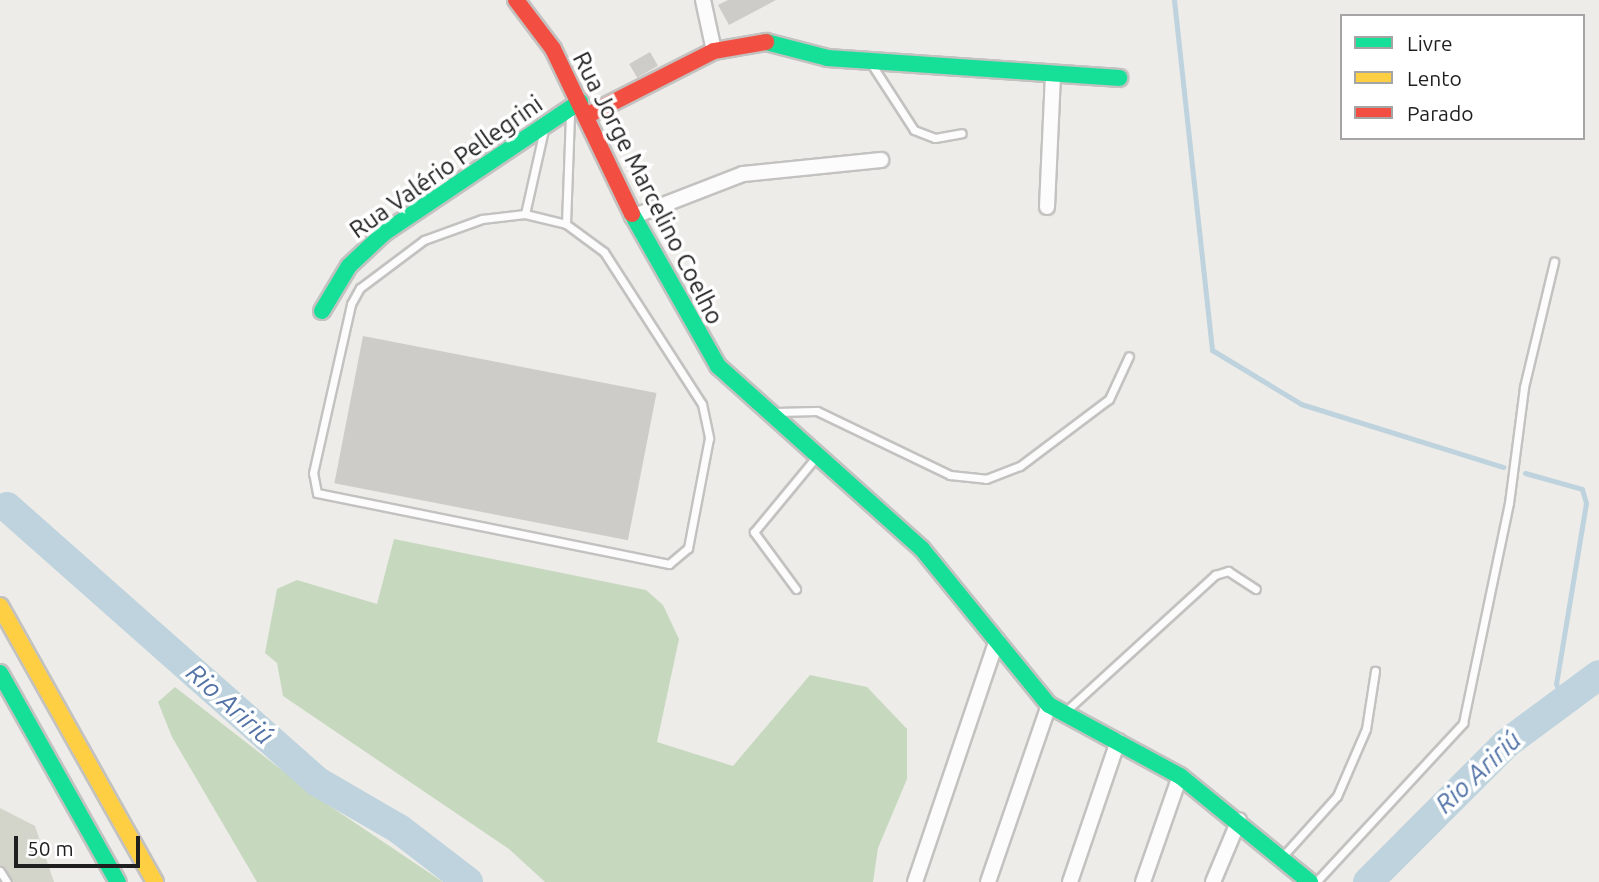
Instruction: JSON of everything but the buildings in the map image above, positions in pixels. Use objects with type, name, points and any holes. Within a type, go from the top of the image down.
[{"type":"main road","name":"Rua Jorge Marcelino Coelho","points":[[516,0],[553,49],[632,217],[703,346],[765,414],[922,549],[1056,709],[1180,776],[1239,820],[1310,882]]},
{"type":"main road","name":"Rua Valério Pellegrini","points":[[322,311],[349,266],[384,233],[544,126],[714,51],[773,40],[814,55],[1119,78]]},
{"type":"main road","points":[[0,606],[155,882]]},
{"type":"main road","points":[[0,673],[118,882]]},
{"type":"street","points":[[703,0],[714,51]]},
{"type":"street","points":[[1047,207],[1053,74]]},
{"type":"street","points":[[632,217],[743,174],[881,160]]},
{"type":"street","points":[[915,882],[997,640]]},
{"type":"street","points":[[988,882],[1056,709]]},
{"type":"street","points":[[1070,882],[1118,741]]},
{"type":"street","points":[[1143,882],[1180,776]]},
{"type":"street","points":[[1213,882],[1239,820]]},
{"type":"lane","points":[[870,61],[914,130],[935,138],[962,133]]},
{"type":"lane","points":[[566,224],[580,109]]},
{"type":"lane","points":[[525,214],[544,126]]},
{"type":"lane","points":[[525,214],[566,224],[604,252],[653,321],[708,421],[688,548],[669,564],[317,493],[313,473],[351,304],[360,288],[424,240],[482,219],[525,214]]},
{"type":"lane","points":[[1316,882],[1463,723],[1509,503],[1524,387],[1554,262]]},
{"type":"lane","points":[[765,414],[817,411],[950,475],[986,479],[1020,466],[1109,399],[1129,356]]},
{"type":"lane","points":[[796,589],[754,532],[817,457]]},
{"type":"lane","points":[[1056,709],[1215,575],[1228,571],[1256,589]]},
{"type":"lane","points":[[1281,858],[1336,796],[1366,729],[1375,671]]},
{"type":"lane","points":[[0,871],[8,882]]},
{"type":"shaded area","points":[[0,808],[35,826],[54,882],[0,882]]},
{"type":"green space","points":[[394,539],[646,590],[663,605],[679,639],[657,742],[733,766],[810,675],[867,687],[907,729],[907,779],[878,848],[873,882],[545,882],[509,849],[283,696],[277,663],[265,653],[277,589],[297,580],[377,604]]},
{"type":"green space","points":[[175,687],[315,796],[443,882],[257,882],[172,737],[158,702]]},
{"type":"waterway","points":[[1174,0],[1212,350],[1301,404],[1503,467]]},
{"type":"waterway","points":[[1525,473],[1582,489],[1586,503],[1556,684],[1562,697]]},
{"type":"waterway","name":"Rio Aririú","points":[[7,507],[318,782],[399,829],[468,882]]},
{"type":"waterway","name":"Rio Aririú","points":[[1368,882],[1507,743],[1599,675]]},
{"type":"traffic: fast","points":[[766,42],[828,58],[1119,78]]},
{"type":"traffic: fast","points":[[322,311],[349,266],[384,233],[580,102]]},
{"type":"traffic: fast","points":[[632,214],[718,366],[922,549],[1049,705],[1180,776],[1310,882]]},
{"type":"traffic: fast","points":[[0,673],[118,882]]},
{"type":"traffic: slow","points":[[0,606],[155,882]]},
{"type":"traffic: jam","points":[[516,0],[553,49],[632,214]]},
{"type":"traffic: jam","points":[[588,115],[714,51],[766,42]]}]
